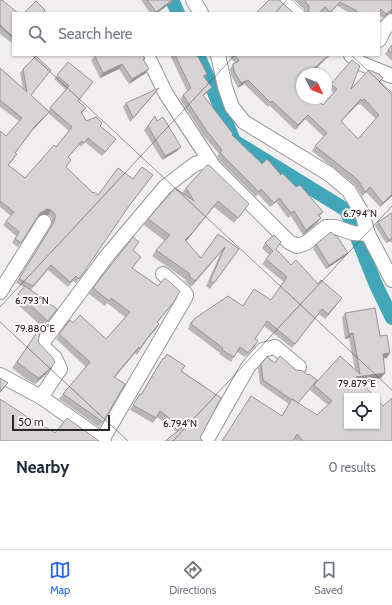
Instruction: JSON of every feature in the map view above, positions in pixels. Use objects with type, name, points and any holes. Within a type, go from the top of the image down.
[{"type":"street","points":[[193,0],[200,12]]},
{"type":"street","points":[[284,0],[297,12]]},
{"type":"street","points":[[380,38],[385,28],[392,21]]},
{"type":"street","points":[[147,56],[166,94],[214,167]]},
{"type":"street","points":[[218,56],[225,87],[232,107],[244,122],[329,174],[349,191],[362,213],[368,234],[392,279]]},
{"type":"street","points":[[352,56],[360,63],[368,60],[392,76]]},
{"type":"street","points":[[41,397],[60,369],[55,358],[42,346],[43,342],[106,257],[165,187],[195,164],[202,162],[208,163],[214,167],[289,242],[297,246],[306,242],[326,228],[334,227],[353,233],[368,234]]},
{"type":"street","points":[[0,292],[44,222]]},
{"type":"street","points":[[0,375],[41,397],[103,440],[186,298],[184,292],[163,274]]},
{"type":"street","points":[[206,441],[248,366],[263,350],[275,347],[300,367]]},
{"type":"building","points":[[0,0],[2,0],[17,12],[12,12],[12,36],[0,27]]},
{"type":"building","points":[[147,0],[172,0],[156,12]]},
{"type":"building","points":[[269,0],[280,0],[293,12],[257,12]]},
{"type":"building","points":[[304,0],[392,0],[392,9],[386,14],[381,9],[380,12],[356,12],[340,2],[330,12],[325,7],[320,12],[308,12],[309,6]]},
{"type":"building","points":[[36,1],[45,10],[44,12],[25,12]]},
{"type":"building","points":[[392,45],[392,53],[388,50]]},
{"type":"building","points":[[36,56],[51,70],[31,95],[49,112],[35,126],[8,165],[25,178],[54,145],[56,147],[72,127],[50,108],[69,86],[57,75],[68,62],[93,82],[78,101],[86,108],[81,112],[86,121],[96,117],[102,123],[100,126],[116,139],[105,152],[88,138],[84,143],[82,141],[68,157],[71,160],[66,167],[93,193],[94,192],[98,195],[118,168],[133,179],[142,167],[153,175],[129,206],[79,279],[76,276],[70,282],[51,265],[33,286],[19,279],[54,222],[55,214],[51,210],[47,209],[40,213],[21,243],[15,239],[19,232],[6,221],[14,212],[0,201],[0,131],[6,136],[22,118],[0,100],[0,68],[27,92],[23,69]]},
{"type":"building","points":[[95,56],[144,56],[145,59],[143,59],[149,69],[132,79],[122,64],[103,73]]},
{"type":"building","points":[[175,56],[198,56],[207,74],[203,76],[212,87],[203,95],[233,134],[232,135],[262,164],[267,159],[281,175],[282,173],[296,187],[300,185],[323,212],[318,215],[321,218],[306,230],[294,211],[291,213],[279,198],[274,203],[261,189],[259,192],[224,157],[220,152],[222,150],[206,130],[183,95],[191,88]]},
{"type":"building","points":[[236,56],[328,56],[315,68],[296,68],[296,104],[323,105],[332,104],[332,95],[337,89],[332,85],[332,83],[352,60],[360,66],[351,89],[369,70],[379,74],[383,78],[379,82],[392,95],[392,194],[383,203],[370,187],[365,192],[358,180],[315,146],[327,133],[308,115],[298,125],[272,101],[271,103],[248,80],[241,83],[234,71],[233,64],[239,61]],"holes":[[[361,99],[362,101],[364,99],[379,115],[358,139],[341,121]]]},
{"type":"building","points":[[159,88],[133,118],[126,103]]},
{"type":"building","points":[[155,116],[157,121],[163,117],[181,147],[165,156],[148,126]]},
{"type":"building","points":[[207,165],[209,165],[249,204],[238,218],[218,201],[185,240],[201,258],[218,234],[239,249],[214,283],[210,281],[225,247],[195,281],[189,276],[190,274],[156,250],[170,235],[148,219],[175,188],[194,201],[186,188]]},
{"type":"building","points":[[392,213],[392,238],[389,240],[378,222]]},
{"type":"building","points":[[331,232],[335,236],[336,235],[348,253],[329,265],[316,244]]},
{"type":"building","points":[[274,235],[281,242],[276,249],[291,265],[296,260],[318,284],[321,280],[342,298],[328,314],[322,309],[295,344],[267,321],[255,339],[258,341],[248,353],[240,347],[234,357],[222,350],[223,348],[191,324],[194,319],[228,296],[243,306],[254,289],[271,300],[287,277],[266,259],[273,251],[265,243]]},
{"type":"building","points":[[133,237],[139,242],[133,250],[141,257],[132,268],[158,286],[165,278],[180,291],[174,302],[157,322],[159,324],[140,349],[139,347],[114,377],[125,384],[103,422],[63,394],[90,362],[59,334],[70,320],[73,323],[80,315],[106,339],[130,312],[111,298],[109,301],[93,288]]},
{"type":"building","points":[[25,286],[57,309],[48,321],[18,294]]},
{"type":"building","points":[[375,308],[380,336],[387,335],[390,353],[383,354],[385,373],[356,377],[371,393],[344,393],[344,429],[380,429],[380,402],[383,406],[392,398],[392,441],[303,441],[297,434],[293,441],[222,441],[251,396],[282,416],[292,399],[317,415],[332,401],[314,385],[340,356],[360,374],[353,333],[349,334],[345,313]]},
{"type":"building","points":[[38,331],[40,333],[38,342],[55,362],[51,368],[39,378],[17,362]]},
{"type":"building","points":[[167,354],[185,366],[181,371],[221,398],[200,438],[203,441],[165,441],[182,428],[160,411],[156,418],[133,405]]},
{"type":"building","points":[[280,356],[296,370],[303,371],[317,380],[298,403],[263,380],[261,364],[267,357],[275,363]]},
{"type":"building","points":[[0,378],[8,383],[0,391]]},
{"type":"building","points":[[0,399],[55,433],[67,418],[99,441],[0,441]]},
{"type":"waterway","points":[[172,0],[178,12]]},
{"type":"waterway","points":[[198,56],[234,141],[346,210],[376,285],[392,318]]}]
